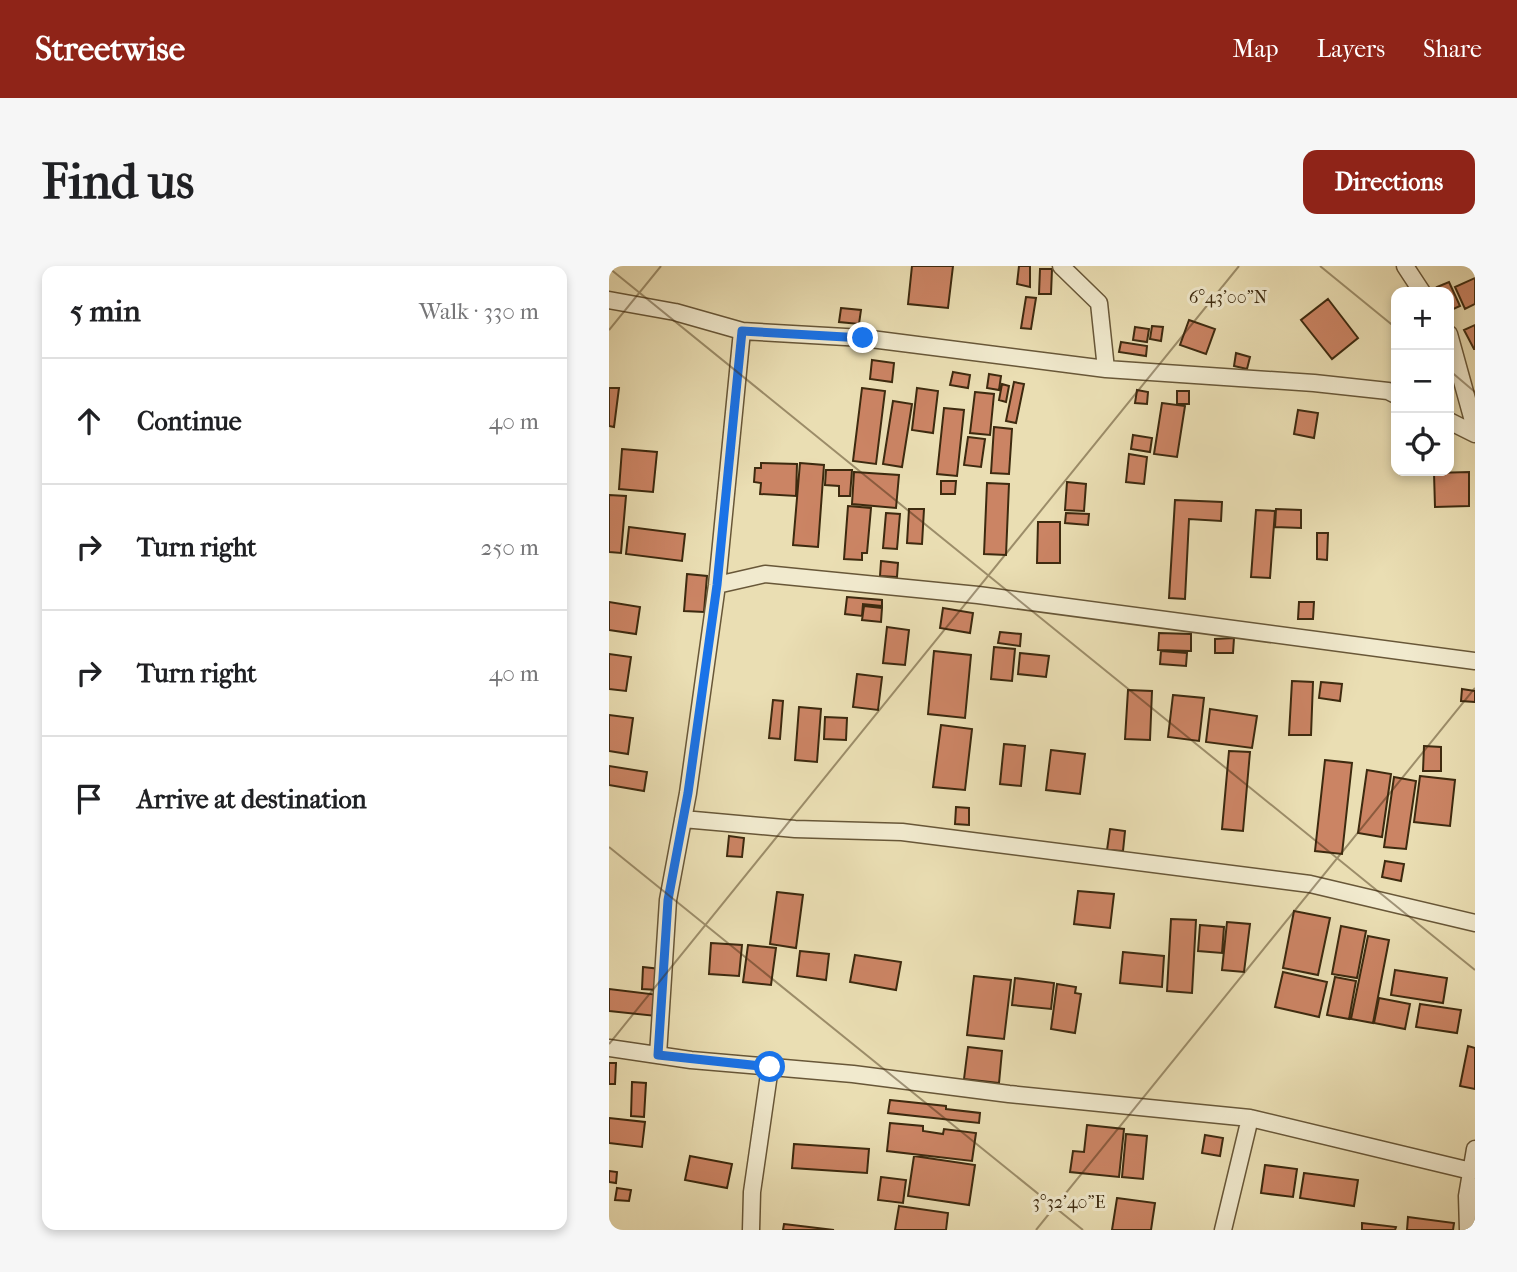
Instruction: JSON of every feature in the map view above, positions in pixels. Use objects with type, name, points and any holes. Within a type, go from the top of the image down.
[{"type":"street","points":[[1061,266],[1099,303],[1106,369]]},
{"type":"street","points":[[1405,266],[1419,287]]},
{"type":"street","points":[[609,300],[675,312],[742,331],[863,338],[1106,369],[1314,383],[1391,392]]},
{"type":"street","points":[[658,1055],[668,900],[683,819],[717,585],[742,331]]},
{"type":"street","points":[[1453,350],[1475,428]]},
{"type":"street","points":[[1454,424],[1475,435]]},
{"type":"street","points":[[717,585],[765,574],[965,594],[1475,662]]},
{"type":"street","points":[[683,819],[795,829],[902,832],[1310,884],[1475,923]]},
{"type":"street","points":[[609,1048],[1250,1118],[1471,1171]]},
{"type":"street","points":[[751,1230],[752,1192],[770,1067]]},
{"type":"street","points":[[1223,1230],[1250,1118]]},
{"type":"street","points":[[1468,1230],[1467,1196],[1475,1149]]},
{"type":"building","points":[[912,266],[953,266],[948,308],[908,304]]},
{"type":"building","points":[[1019,266],[1030,266],[1030,287],[1017,284]]},
{"type":"building","points":[[1040,269],[1052,269],[1051,294],[1039,294]]},
{"type":"building","points":[[1475,278],[1475,304],[1465,309],[1455,287]]},
{"type":"building","points":[[1449,282],[1451,287],[1437,287]]},
{"type":"building","points":[[1454,293],[1460,306],[1454,309]]},
{"type":"building","points":[[1026,297],[1036,298],[1031,329],[1021,328]]},
{"type":"building","points":[[1328,299],[1358,338],[1332,359],[1301,320]]},
{"type":"building","points":[[841,308],[861,310],[859,324],[839,322]]},
{"type":"building","points":[[1189,320],[1215,329],[1206,354],[1180,345]]},
{"type":"building","points":[[1475,325],[1475,349],[1474,349],[1464,330]]},
{"type":"building","points":[[1152,326],[1163,327],[1161,341],[1150,339]]},
{"type":"building","points":[[1135,327],[1149,329],[1147,342],[1133,340]]},
{"type":"building","points":[[1121,342],[1147,346],[1146,356],[1119,352]]},
{"type":"building","points":[[1236,353],[1250,357],[1247,369],[1234,366]]},
{"type":"building","points":[[872,360],[894,363],[892,382],[870,379]]},
{"type":"building","points":[[953,372],[970,375],[968,388],[950,385]]},
{"type":"building","points":[[989,374],[1001,376],[999,390],[987,388]]},
{"type":"building","points":[[1014,382],[1024,384],[1016,423],[1006,421]]},
{"type":"building","points":[[1002,384],[1009,386],[1006,402],[999,400]]},
{"type":"building","points":[[609,388],[619,388],[614,427],[609,426]]},
{"type":"building","points":[[862,388],[885,391],[876,464],[853,461]]},
{"type":"building","points":[[917,388],[938,391],[933,433],[912,430]]},
{"type":"building","points":[[1137,390],[1148,392],[1147,404],[1135,403]]},
{"type":"building","points":[[1177,391],[1189,391],[1189,404],[1177,404]]},
{"type":"building","points":[[975,392],[994,394],[990,435],[970,433]]},
{"type":"building","points":[[893,401],[912,404],[902,467],[883,464]]},
{"type":"building","points":[[1162,403],[1185,406],[1177,457],[1154,454]]},
{"type":"building","points":[[944,408],[964,410],[957,476],[937,474]]},
{"type":"building","points":[[1298,410],[1318,413],[1314,438],[1294,434]]},
{"type":"building","points":[[994,427],[1012,429],[1009,474],[991,473]]},
{"type":"building","points":[[1133,435],[1152,438],[1150,452],[1131,449]]},
{"type":"building","points":[[968,437],[985,439],[981,467],[964,465]]},
{"type":"building","points":[[622,449],[657,452],[653,492],[619,489]]},
{"type":"building","points":[[1129,454],[1147,457],[1144,484],[1126,482]]},
{"type":"building","points":[[761,463],[797,464],[796,496],[760,494],[761,483],[754,482],[755,468],[761,468]]},
{"type":"building","points":[[800,463],[824,465],[818,547],[793,545]]},
{"type":"building","points":[[826,470],[852,470],[850,496],[839,496],[839,486],[825,485]]},
{"type":"building","points":[[854,472],[899,475],[896,508],[852,504]]},
{"type":"building","points":[[1454,472],[1469,472],[1469,506],[1435,507],[1434,476],[1454,476]]},
{"type":"building","points":[[941,481],[956,481],[955,494],[941,494]]},
{"type":"building","points":[[1067,482],[1086,484],[1084,511],[1065,510]]},
{"type":"building","points":[[987,483],[1009,484],[1006,555],[984,554]]},
{"type":"building","points":[[609,495],[626,496],[621,553],[609,552]]},
{"type":"building","points":[[1175,500],[1222,502],[1221,521],[1189,519],[1185,599],[1169,598]]},
{"type":"building","points":[[848,506],[871,508],[867,553],[862,553],[862,560],[844,559]]},
{"type":"building","points":[[909,509],[924,509],[922,544],[907,543]]},
{"type":"building","points":[[1276,509],[1301,510],[1301,528],[1275,527]]},
{"type":"building","points":[[1256,510],[1275,511],[1270,578],[1251,577]]},
{"type":"building","points":[[886,513],[900,514],[897,549],[883,548]]},
{"type":"building","points":[[1066,513],[1089,514],[1088,525],[1065,523]]},
{"type":"building","points":[[1038,522],[1060,522],[1060,563],[1037,563]]},
{"type":"building","points":[[629,527],[685,534],[682,561],[626,554]]},
{"type":"building","points":[[1317,533],[1328,533],[1327,560],[1317,559]]},
{"type":"building","points":[[881,561],[898,563],[897,577],[880,576]]},
{"type":"building","points":[[687,574],[707,576],[704,612],[684,611]]},
{"type":"building","points":[[847,597],[882,600],[882,606],[863,604],[862,616],[845,614]]},
{"type":"building","points":[[609,602],[640,607],[636,634],[609,630]]},
{"type":"building","points":[[1299,602],[1314,602],[1313,619],[1298,619]]},
{"type":"building","points":[[864,606],[882,608],[881,622],[862,620]]},
{"type":"building","points":[[943,608],[973,613],[970,633],[940,628]]},
{"type":"building","points":[[887,627],[909,630],[905,665],[883,663]]},
{"type":"building","points":[[1000,632],[1021,634],[1020,646],[998,643]]},
{"type":"building","points":[[1159,633],[1191,634],[1191,651],[1158,650]]},
{"type":"building","points":[[1234,638],[1233,653],[1215,653],[1215,639]]},
{"type":"building","points":[[994,647],[1015,649],[1012,681],[991,679]]},
{"type":"building","points":[[934,651],[971,655],[965,718],[928,714]]},
{"type":"building","points":[[1161,651],[1187,653],[1186,666],[1160,664]]},
{"type":"building","points":[[1020,653],[1049,656],[1046,677],[1018,674]]},
{"type":"building","points":[[609,654],[631,657],[626,691],[609,689]]},
{"type":"building","points":[[857,674],[882,677],[878,710],[853,707]]},
{"type":"building","points":[[1292,681],[1313,682],[1311,735],[1289,735]]},
{"type":"building","points":[[1321,682],[1342,684],[1340,701],[1319,698]]},
{"type":"building","points":[[1462,689],[1475,691],[1475,702],[1461,701]]},
{"type":"building","points":[[1128,690],[1152,691],[1150,740],[1125,739]]},
{"type":"building","points":[[1173,695],[1204,698],[1199,741],[1168,737]]},
{"type":"building","points":[[773,700],[783,701],[780,739],[769,738]]},
{"type":"building","points":[[799,707],[821,709],[817,762],[795,760]]},
{"type":"building","points":[[1210,709],[1257,716],[1252,748],[1206,742]]},
{"type":"building","points":[[609,715],[633,718],[628,754],[609,751]]},
{"type":"building","points":[[825,717],[847,718],[846,740],[824,739]]},
{"type":"building","points":[[941,725],[972,729],[965,790],[933,787]]},
{"type":"building","points":[[1004,744],[1025,746],[1021,786],[1000,784]]},
{"type":"building","points":[[1424,746],[1441,747],[1441,771],[1423,771]]},
{"type":"building","points":[[1051,750],[1085,754],[1080,794],[1046,790]]},
{"type":"building","points":[[1229,751],[1250,752],[1243,831],[1222,829]]},
{"type":"building","points":[[1325,760],[1352,763],[1342,854],[1315,851]]},
{"type":"building","points":[[609,766],[647,772],[644,791],[609,785]]},
{"type":"building","points":[[1367,770],[1391,774],[1382,837],[1358,833]]},
{"type":"building","points":[[1420,776],[1455,780],[1450,826],[1414,822]]},
{"type":"building","points":[[1394,777],[1416,781],[1406,849],[1384,847]]},
{"type":"building","points":[[956,807],[969,808],[969,825],[955,824]]},
{"type":"building","points":[[1110,829],[1125,831],[1123,851],[1107,850]]},
{"type":"building","points":[[729,836],[744,838],[742,857],[727,856]]},
{"type":"building","points":[[1385,861],[1404,864],[1401,881],[1382,877]]},
{"type":"building","points":[[1078,891],[1114,894],[1110,928],[1074,924]]},
{"type":"building","points":[[777,892],[803,895],[796,948],[770,944]]},
{"type":"building","points":[[1294,911],[1330,918],[1318,975],[1283,968]]},
{"type":"building","points":[[1171,919],[1196,920],[1192,993],[1167,991]]},
{"type":"building","points":[[1227,922],[1250,924],[1244,972],[1222,970]]},
{"type":"building","points":[[1200,925],[1224,927],[1222,953],[1198,951]]},
{"type":"building","points":[[1341,926],[1366,931],[1357,978],[1332,974]]},
{"type":"building","points":[[1368,936],[1389,940],[1373,1023],[1351,1019]]},
{"type":"building","points":[[711,943],[742,945],[739,976],[709,974]]},
{"type":"building","points":[[748,945],[776,948],[771,985],[743,982]]},
{"type":"building","points":[[800,951],[829,954],[826,980],[797,976]]},
{"type":"building","points":[[1123,952],[1164,956],[1162,987],[1120,983]]},
{"type":"building","points":[[855,955],[901,962],[896,990],[850,982]]},
{"type":"building","points":[[643,967],[660,969],[658,990],[642,989]]},
{"type":"building","points":[[1395,970],[1447,978],[1443,1003],[1391,995]]},
{"type":"building","points":[[1283,972],[1327,982],[1319,1017],[1275,1007]]},
{"type":"building","points":[[974,976],[1011,980],[1004,1039],[967,1035]]},
{"type":"building","points":[[1335,977],[1356,981],[1349,1019],[1327,1015]]},
{"type":"building","points":[[1015,978],[1054,983],[1051,1009],[1012,1005]]},
{"type":"building","points":[[1057,984],[1076,987],[1075,993],[1081,994],[1075,1033],[1051,1029]]},
{"type":"building","points":[[609,989],[659,995],[656,1016],[609,1011]]},
{"type":"building","points":[[1379,998],[1410,1004],[1405,1029],[1374,1023]]},
{"type":"building","points":[[1420,1004],[1461,1010],[1457,1033],[1416,1027]]},
{"type":"building","points":[[1468,1046],[1475,1048],[1475,1089],[1460,1086]]},
{"type":"building","points":[[968,1047],[1002,1051],[999,1083],[964,1079]]},
{"type":"building","points":[[609,1063],[616,1063],[615,1084],[609,1084]]},
{"type":"building","points":[[632,1082],[646,1083],[644,1117],[631,1116]]},
{"type":"building","points":[[890,1100],[980,1113],[979,1123],[888,1113]]},
{"type":"building","points":[[609,1118],[645,1122],[642,1147],[609,1143]]},
{"type":"building","points":[[890,1123],[923,1126],[923,1131],[943,1134],[944,1129],[976,1133],[972,1161],[887,1151]]},
{"type":"building","points":[[1087,1125],[1124,1129],[1119,1177],[1070,1172],[1073,1151],[1084,1152]]},
{"type":"building","points":[[1126,1134],[1147,1136],[1143,1179],[1122,1177]]},
{"type":"building","points":[[1205,1135],[1223,1138],[1220,1156],[1202,1153]]},
{"type":"building","points":[[794,1144],[869,1149],[867,1173],[792,1168]]},
{"type":"building","points":[[690,1156],[732,1164],[727,1188],[685,1180]]},
{"type":"building","points":[[914,1156],[975,1165],[969,1205],[908,1196]]},
{"type":"building","points":[[1265,1165],[1297,1169],[1293,1197],[1261,1193]]},
{"type":"building","points":[[609,1171],[617,1172],[616,1183],[609,1182]]},
{"type":"building","points":[[1304,1173],[1358,1180],[1354,1206],[1300,1198]]},
{"type":"building","points":[[881,1177],[906,1180],[903,1203],[878,1200]]},
{"type":"building","points":[[617,1188],[631,1190],[629,1201],[615,1200]]},
{"type":"building","points":[[1117,1198],[1155,1203],[1151,1230],[1112,1230]]},
{"type":"building","points":[[899,1206],[948,1213],[946,1230],[895,1230]]},
{"type":"building","points":[[1408,1217],[1454,1223],[1453,1230],[1407,1230]]},
{"type":"building","points":[[1362,1223],[1396,1227],[1395,1230],[1362,1230]]},
{"type":"building","points":[[784,1224],[834,1230],[783,1230]]},
{"type":"route","points":[[770,1067],[658,1055],[668,900],[688,793],[717,585],[742,331],[863,338]]}]
